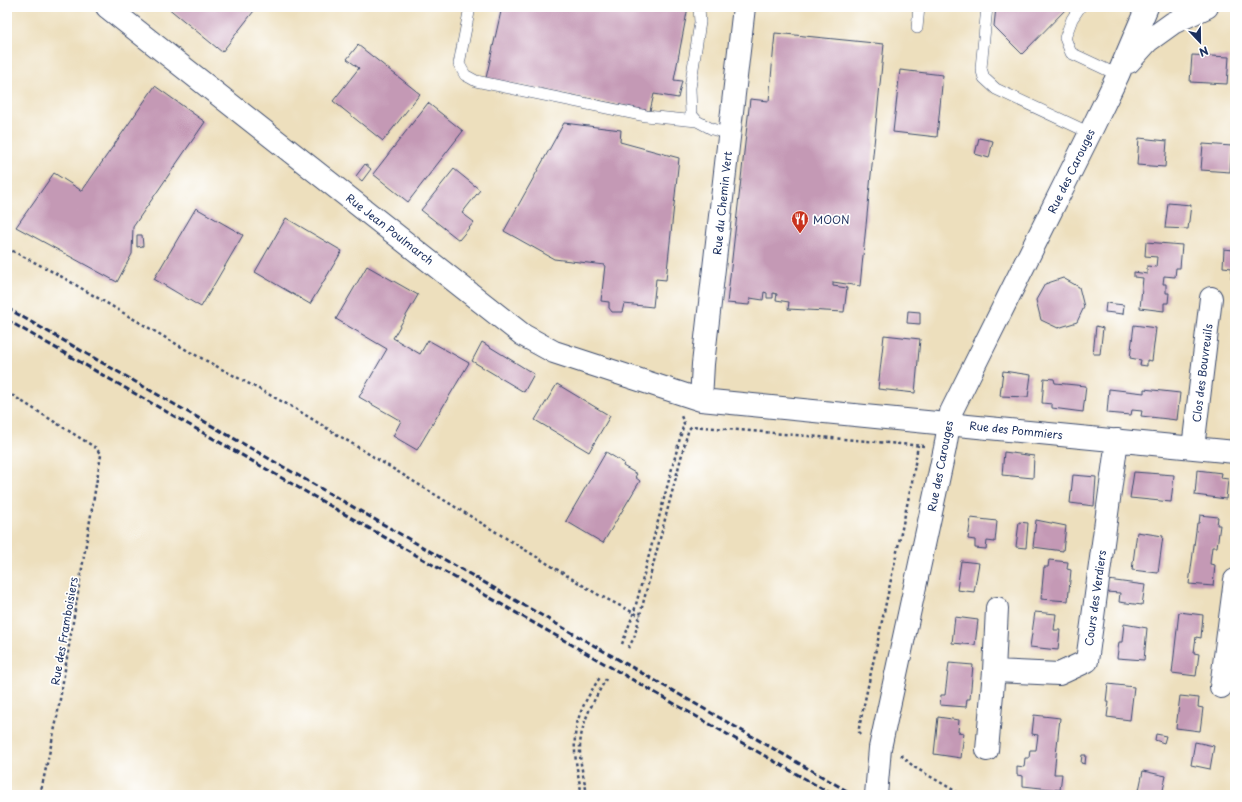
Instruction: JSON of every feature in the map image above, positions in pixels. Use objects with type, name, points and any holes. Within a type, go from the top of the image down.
[{"type":"street","name":"Rue Jean Poulmarch","points":[[107,7],[523,334],[554,352],[701,400]]},
{"type":"street","name":"Rue du Chemin Vert","points":[[701,400],[703,364],[744,7]]},
{"type":"street","name":"Rue des Carouges","points":[[876,795],[880,748],[951,412],[1090,133],[1118,75],[1147,7]]},
{"type":"street","name":"Rue des Carouges","points":[[1118,75],[1148,41],[1173,24],[1207,7]]},
{"type":"street","name":"Clos des Bouvreuils","points":[[1193,448],[1211,298]]},
{"type":"street","name":"Rue des Pommiers","points":[[701,400],[1235,452]]},
{"type":"street","name":"Cours des Verdiers","points":[[994,671],[1059,674],[1087,661],[1117,440]]},
{"type":"street","points":[[1221,687],[1235,580]]},
{"type":"street","points":[[988,750],[997,608]]},
{"type":"lane","points":[[470,7],[459,64],[465,75],[476,81],[646,116],[696,121],[712,129],[729,134]]},
{"type":"lane","points":[[696,121],[691,114],[690,88],[700,22],[699,7]]},
{"type":"lane","points":[[916,28],[919,7]]},
{"type":"lane","points":[[987,7],[981,68],[984,78],[996,89],[1090,133]]},
{"type":"lane","points":[[1080,7],[1072,19],[1065,38],[1071,53],[1118,75]]},
{"type":"path","points":[[7,248],[57,274],[190,352],[294,408],[597,594],[640,616]]},
{"type":"path","name":"Rue des Framboisiers","points":[[7,392],[96,448],[101,455],[100,469],[56,723],[40,795]]},
{"type":"path","points":[[622,644],[634,612],[684,423],[678,409]]},
{"type":"path","points":[[628,648],[634,638],[687,435],[692,426],[918,445],[912,482],[859,728],[859,732],[863,735]]},
{"type":"path","points":[[582,795],[574,752],[575,728],[586,698],[601,676]]},
{"type":"path","points":[[587,795],[580,754],[580,738],[594,701],[606,679]]},
{"type":"path","points":[[898,754],[904,757],[914,767],[962,795]]},
{"type":"building","points":[[167,7],[257,7],[222,52]]},
{"type":"building","points":[[502,7],[688,7],[674,80],[682,81],[678,98],[654,94],[650,111],[486,78]]},
{"type":"building","points":[[996,7],[1068,7],[1022,54],[994,26]]},
{"type":"building","points":[[775,33],[884,44],[860,286],[833,282],[833,286],[847,288],[844,312],[788,309],[789,302],[776,300],[777,294],[773,293],[773,298],[767,298],[767,293],[764,292],[763,300],[750,298],[749,305],[727,303],[750,99],[769,101]]},
{"type":"building","points":[[358,45],[420,94],[383,141],[333,101],[359,68],[347,59]]},
{"type":"building","points":[[1192,55],[1229,57],[1227,84],[1190,82]]},
{"type":"building","points":[[900,70],[943,75],[937,137],[893,132]]},
{"type":"building","points":[[155,86],[205,122],[133,227],[132,254],[117,282],[16,227],[54,173],[82,191]]},
{"type":"building","points":[[428,103],[463,131],[408,202],[373,174]]},
{"type":"building","points":[[564,123],[621,130],[620,142],[679,158],[666,280],[656,279],[653,307],[624,304],[622,312],[612,312],[609,308],[609,302],[601,301],[605,265],[554,259],[504,231]]},
{"type":"building","points":[[979,138],[993,141],[989,158],[975,154]]},
{"type":"building","points":[[1139,138],[1167,141],[1165,167],[1137,165]]},
{"type":"building","points":[[1203,144],[1232,146],[1230,172],[1201,170]]},
{"type":"building","points":[[365,164],[371,169],[362,181],[356,176]]},
{"type":"building","points":[[454,169],[480,190],[462,213],[474,222],[459,240],[421,210]]},
{"type":"building","points":[[1168,203],[1191,205],[1188,229],[1165,228]]},
{"type":"building","points":[[196,208],[243,235],[201,307],[154,279]]},
{"type":"building","points":[[286,218],[342,251],[310,304],[255,272]]},
{"type":"building","points":[[137,235],[142,235],[143,246],[137,247]]},
{"type":"building","points":[[1146,242],[1182,245],[1180,268],[1176,268],[1175,277],[1164,276],[1163,284],[1166,284],[1166,293],[1169,293],[1168,303],[1164,303],[1164,311],[1140,308],[1143,278],[1134,277],[1134,272],[1147,274],[1147,266],[1156,267],[1157,257],[1145,256]]},
{"type":"building","points":[[1224,249],[1234,250],[1235,278],[1231,278],[1232,268],[1223,267]]},
{"type":"building","points":[[367,266],[418,295],[393,338],[420,354],[428,340],[469,363],[417,450],[393,436],[401,421],[359,397],[387,349],[336,319]]},
{"type":"building","points":[[1063,278],[1079,287],[1084,307],[1077,322],[1058,328],[1041,320],[1036,300],[1045,284]]},
{"type":"building","points":[[1106,303],[1124,305],[1123,314],[1105,312]]},
{"type":"building","points":[[908,311],[920,312],[920,324],[907,323]]},
{"type":"building","points":[[1134,325],[1156,328],[1152,361],[1147,360],[1147,366],[1140,365],[1141,360],[1130,358]]},
{"type":"building","points":[[1096,326],[1103,328],[1100,354],[1093,354]]},
{"type":"building","points":[[884,335],[920,339],[915,393],[878,389]]},
{"type":"building","points":[[482,342],[534,374],[524,392],[472,361]]},
{"type":"building","points":[[1003,371],[1031,375],[1028,397],[1000,396]]},
{"type":"building","points":[[1044,378],[1054,379],[1055,383],[1086,386],[1083,412],[1052,408],[1052,404],[1042,403]]},
{"type":"building","points":[[557,384],[610,416],[589,452],[535,420]]},
{"type":"building","points":[[1109,389],[1144,393],[1144,389],[1180,393],[1177,420],[1141,416],[1142,411],[1132,410],[1131,415],[1107,413]]},
{"type":"building","points":[[606,452],[624,463],[623,466],[637,474],[635,477],[640,481],[603,543],[566,521]]},
{"type":"building","points":[[1004,452],[1034,456],[1033,478],[1002,475]]},
{"type":"building","points":[[1197,470],[1222,473],[1221,478],[1228,479],[1226,499],[1195,495]]},
{"type":"building","points":[[1134,472],[1174,475],[1171,502],[1130,498]]},
{"type":"building","points":[[1073,475],[1096,477],[1094,506],[1070,503]]},
{"type":"building","points":[[1200,515],[1218,517],[1217,525],[1220,525],[1217,547],[1212,547],[1211,555],[1210,564],[1215,565],[1213,586],[1189,584],[1197,523],[1199,523]]},
{"type":"building","points":[[971,518],[997,521],[995,542],[987,541],[986,549],[975,548],[975,540],[968,539]]},
{"type":"building","points":[[1036,520],[1066,526],[1063,551],[1033,547]]},
{"type":"building","points":[[1019,522],[1028,523],[1026,548],[1016,547]]},
{"type":"building","points":[[1137,532],[1163,536],[1158,573],[1132,570]]},
{"type":"building","points":[[1049,560],[1068,562],[1067,569],[1071,570],[1068,601],[1041,599],[1044,567],[1048,567]]},
{"type":"building","points":[[961,561],[979,563],[974,592],[957,590]]},
{"type":"building","points":[[1108,580],[1145,585],[1142,605],[1119,602],[1120,593],[1106,592]]},
{"type":"building","points":[[1035,612],[1056,614],[1054,630],[1060,630],[1058,650],[1030,647]]},
{"type":"building","points":[[1179,612],[1203,615],[1201,638],[1196,637],[1195,644],[1194,653],[1199,654],[1196,676],[1172,673]]},
{"type":"building","points":[[955,617],[978,620],[975,645],[952,643]]},
{"type":"building","points":[[1124,624],[1147,628],[1144,660],[1117,658],[1119,642],[1122,642]]},
{"type":"building","points":[[949,663],[973,665],[970,699],[967,699],[966,707],[940,705],[941,695],[945,695]]},
{"type":"building","points":[[1108,684],[1134,687],[1130,720],[1107,717],[1109,702],[1106,702]]},
{"type":"building","points":[[1180,696],[1199,698],[1198,707],[1203,708],[1200,731],[1176,728]]},
{"type":"building","points":[[1034,715],[1060,718],[1054,774],[1062,774],[1060,790],[1023,786],[1023,776],[1017,775],[1017,766],[1024,767],[1025,758],[1029,758],[1030,750],[1036,750],[1038,735],[1032,734]]},
{"type":"building","points":[[938,717],[959,720],[958,732],[964,733],[961,758],[934,754]]},
{"type":"building","points":[[1156,734],[1166,736],[1164,743],[1155,740]]},
{"type":"building","points":[[1195,742],[1214,746],[1210,769],[1191,765]]},
{"type":"building","points":[[1082,755],[1086,755],[1085,764],[1081,763]]},
{"type":"building","points":[[1143,771],[1166,776],[1162,795],[1138,795]]},
{"type":"railway","points":[[7,308],[854,795]]},
{"type":"railway","points":[[7,320],[833,795]]},
{"type":"place","name":"MOON","points":[[800,234]]}]
